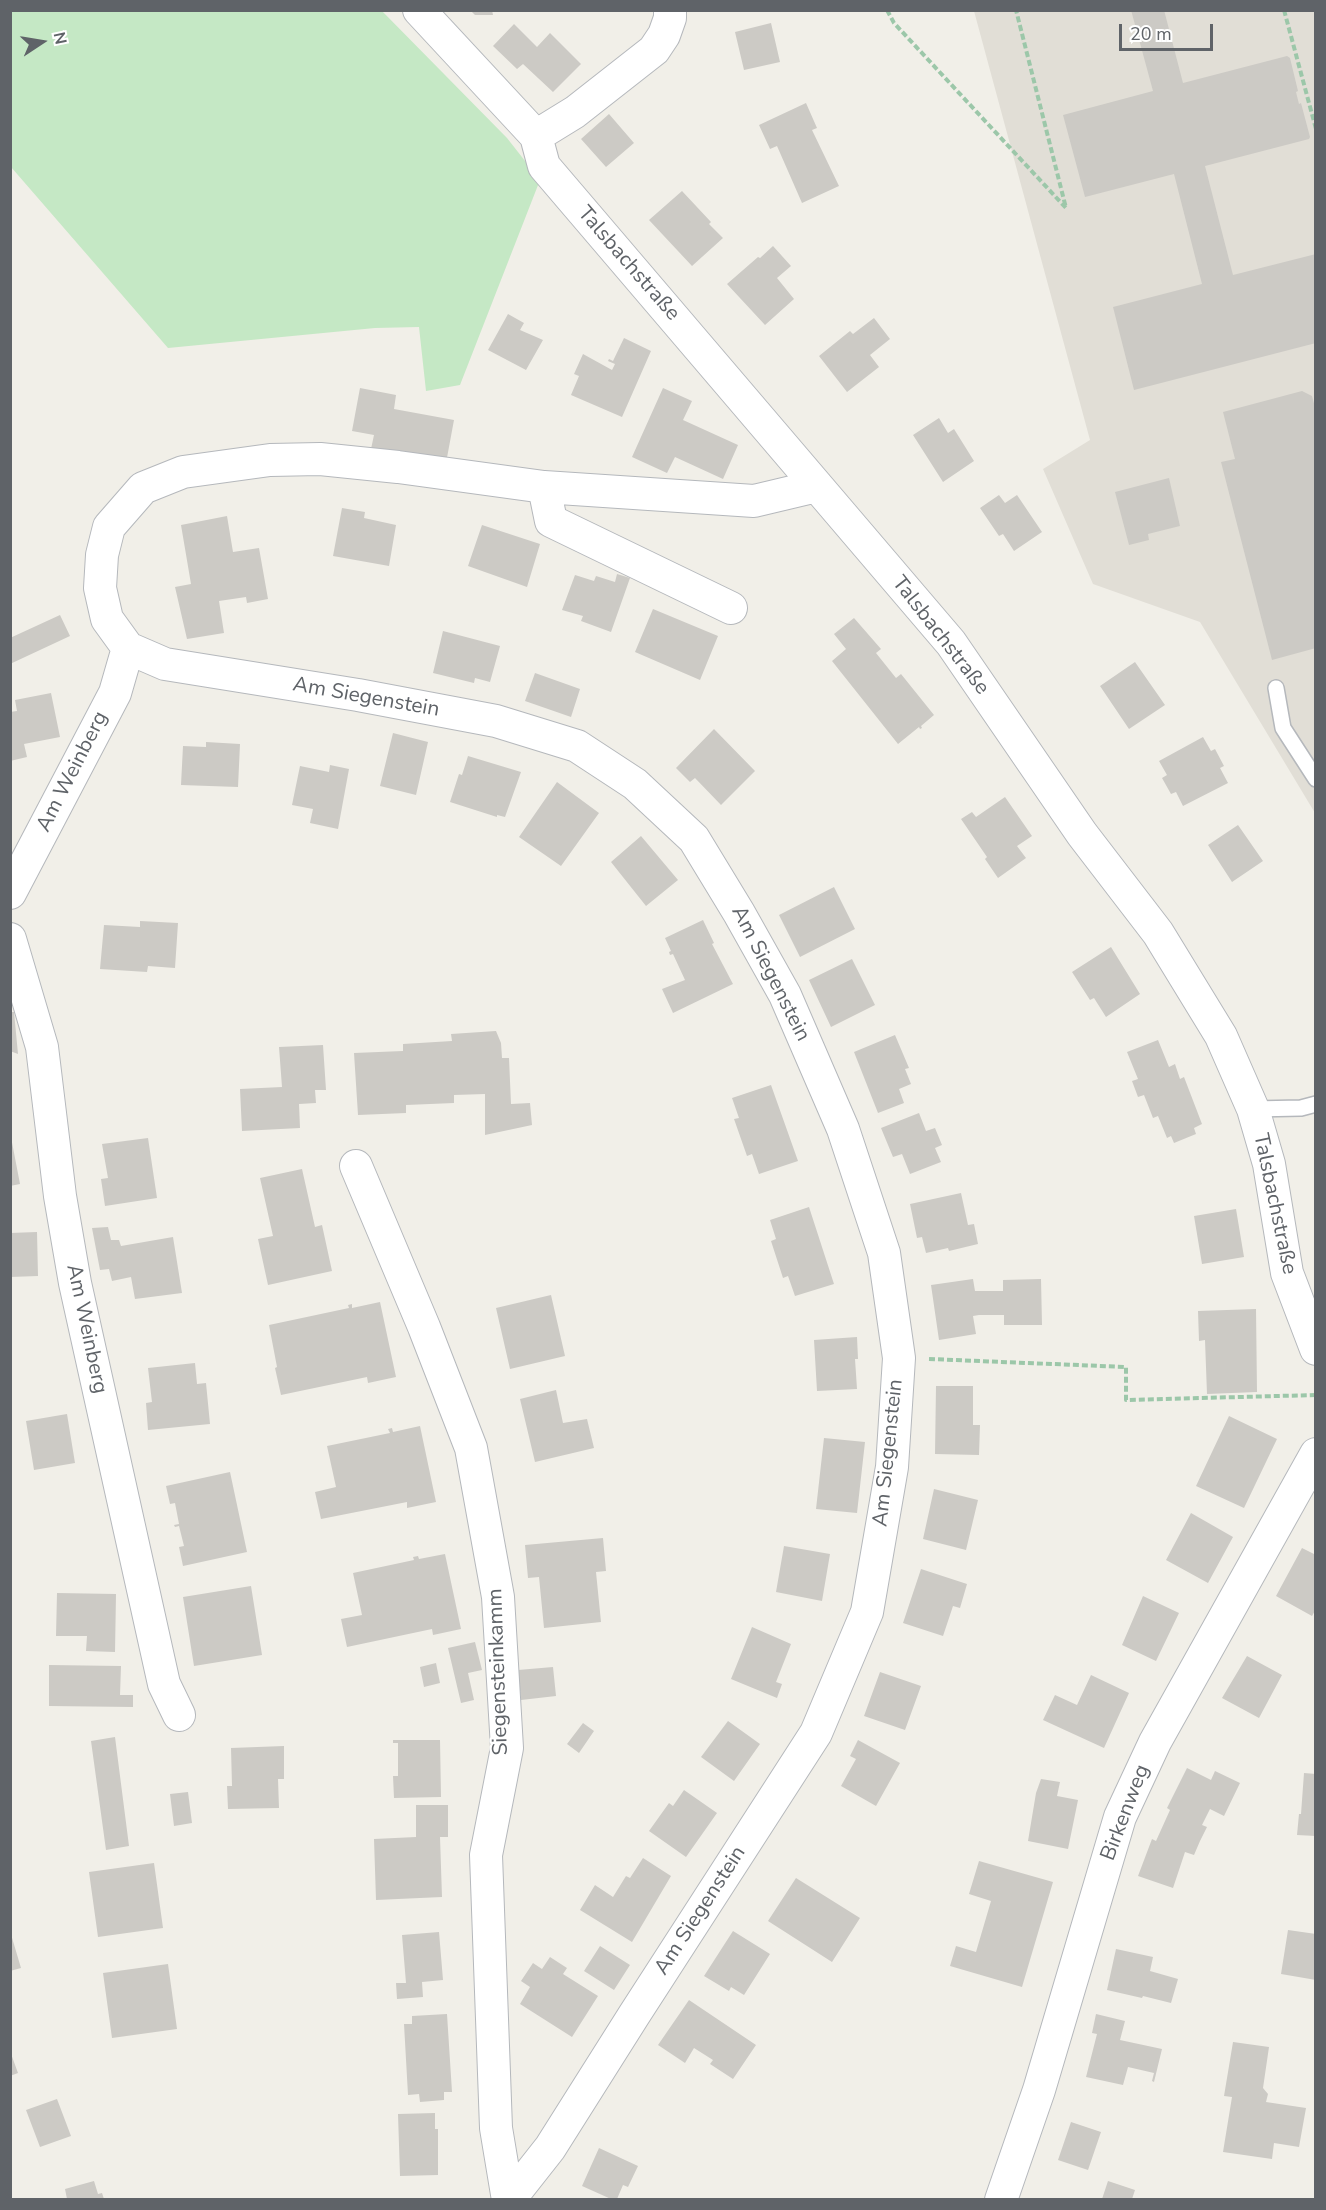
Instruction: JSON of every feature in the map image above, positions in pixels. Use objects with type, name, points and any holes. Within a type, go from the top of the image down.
[{"type":"street","name":"Talsbachstraße","points":[[419,10],[536,136],[544,166],[951,644],[1082,834],[1158,933],[1221,1036],[1253,1109],[1269,1164],[1287,1273],[1316,1349]]},
{"type":"street","points":[[536,136],[575,112],[654,50],[664,35],[670,18],[670,10]]},
{"type":"street","points":[[128,648],[107,619],[100,588],[102,555],[110,526],[143,488],[183,472],[270,460],[320,459],[544,487],[754,501],[817,486]]},
{"type":"street","points":[[544,487],[551,521],[731,608]]},
{"type":"street","name":"Am Weinberg","points":[[10,893],[115,693],[128,648]]},
{"type":"street","name":"Am Siegenstein","points":[[128,648],[165,664],[358,695],[496,721],[578,746],[635,784],[694,839],[740,913],[785,995],[843,1129],[884,1253],[899,1358],[892,1467],[867,1612],[816,1733],[633,2015],[550,2148],[508,2199]]},
{"type":"street","name":"Am Weinberg","points":[[10,939],[42,1047],[60,1196],[75,1283],[164,1684],[178,1715]]},
{"type":"street","name":"Siegensteinkamm","points":[[356,1166],[424,1327],[471,1448],[498,1597],[507,1748],[486,1855],[496,2128],[508,2199]]},
{"type":"street","name":"Birkenweg","points":[[1001,2199],[1039,2090],[1119,1817],[1155,1742],[1316,1454]]},
{"type":"lane","points":[[1275,688],[1283,728],[1316,779]]},
{"type":"lane","points":[[1253,1109],[1301,1108],[1316,1104]]},
{"type":"path","points":[[887,10],[894,23],[1066,208],[1016,10]]},
{"type":"path","points":[[1284,10],[1316,129]]},
{"type":"path","points":[[899,1358],[1126,1367],[1126,1400],[1316,1395]]},
{"type":"shaded area","points":[[974,11],[1315,11],[1315,813],[1200,622],[1093,584],[1043,469],[1090,440]]},
{"type":"green space","points":[[10,11],[382,11],[507,138],[540,180],[460,385],[426,391],[419,327],[375,328],[168,348],[11,167]]},
{"type":"building","points":[[470,10],[492,10],[493,15],[475,15]]},
{"type":"building","points":[[1131,10],[1164,10],[1183,83],[1287,56],[1290,58],[1298,91],[1296,92],[1299,104],[1301,103],[1309,139],[1205,166],[1233,275],[1316,254],[1316,343],[1134,390],[1113,307],[1202,284],[1174,174],[1085,197],[1063,115],[1153,91]]},
{"type":"building","points":[[771,23],[780,62],[744,70],[735,32]]},
{"type":"building","points":[[514,24],[537,47],[550,33],[581,64],[553,92],[523,64],[517,69],[493,46]]},
{"type":"building","points":[[806,103],[817,128],[812,130],[839,186],[802,203],[777,146],[770,149],[759,125]]},
{"type":"building","points":[[609,114],[634,143],[606,167],[581,139]]},
{"type":"building","points":[[682,191],[723,238],[692,266],[649,220]]},
{"type":"building","points":[[773,246],[791,266],[777,278],[794,299],[765,325],[727,284]]},
{"type":"building","points":[[508,314],[524,323],[520,330],[543,340],[526,370],[488,350]]},
{"type":"building","points":[[874,318],[890,339],[870,355],[879,367],[847,392],[819,356],[850,331],[853,334]]},
{"type":"building","points":[[624,338],[651,351],[622,417],[571,395],[579,376],[574,374],[583,354],[612,370],[615,364],[608,361],[609,359],[613,361]]},
{"type":"building","points":[[360,388],[396,395],[394,409],[454,420],[446,463],[371,449],[374,435],[352,431]]},
{"type":"building","points":[[663,388],[692,401],[683,420],[738,445],[723,479],[675,457],[667,473],[632,457]]},
{"type":"building","points":[[1302,391],[1312,396],[1316,411],[1316,648],[1272,660],[1221,462],[1235,459],[1223,412]]},
{"type":"building","points":[[939,418],[948,433],[954,429],[974,461],[943,482],[913,435]]},
{"type":"building","points":[[1169,478],[1180,526],[1148,534],[1149,540],[1129,545],[1115,492]]},
{"type":"building","points":[[999,495],[1005,503],[1017,495],[1042,532],[1014,551],[1003,534],[999,536],[980,508]]},
{"type":"building","points":[[342,508],[365,512],[364,518],[396,525],[389,566],[333,556]]},
{"type":"building","points":[[227,516],[233,552],[259,548],[268,599],[247,603],[246,597],[219,601],[224,633],[187,639],[175,587],[191,584],[181,525]]},
{"type":"building","points":[[482,525],[540,544],[527,587],[468,566]]},
{"type":"building","points":[[617,574],[630,578],[611,632],[581,621],[583,616],[562,610],[575,575],[594,581],[596,576],[615,582]]},
{"type":"building","points":[[653,609],[718,636],[700,680],[635,652]]},
{"type":"building","points":[[60,615],[70,636],[10,664],[10,638]]},
{"type":"building","points":[[854,618],[881,649],[876,653],[896,678],[901,674],[934,715],[921,726],[922,728],[919,727],[898,744],[832,661],[846,649],[834,634]]},
{"type":"building","points":[[443,631],[500,646],[490,682],[475,678],[474,683],[433,673]]},
{"type":"building","points":[[1135,662],[1165,705],[1129,729],[1100,686]]},
{"type":"building","points":[[535,673],[580,689],[571,717],[525,701]]},
{"type":"building","points":[[51,693],[60,737],[24,744],[27,757],[10,761],[10,712],[17,711],[15,700]]},
{"type":"building","points":[[714,729],[755,771],[721,805],[695,778],[690,782],[676,768]]},
{"type":"building","points":[[393,733],[428,742],[416,795],[380,786]]},
{"type":"building","points":[[1203,737],[1211,751],[1215,749],[1224,766],[1220,768],[1228,783],[1183,806],[1176,792],[1171,794],[1162,778],[1167,775],[1159,761]]},
{"type":"building","points":[[206,742],[240,744],[238,787],[181,785],[183,746],[206,747]]},
{"type":"building","points":[[468,756],[521,772],[505,817],[497,815],[497,817],[450,802],[459,774],[462,775]]},
{"type":"building","points":[[330,765],[349,769],[338,829],[310,823],[313,809],[292,805],[300,766],[329,772]]},
{"type":"building","points":[[557,782],[599,813],[561,866],[519,837]]},
{"type":"building","points":[[1005,797],[1032,836],[1017,846],[1026,858],[998,878],[985,859],[987,857],[961,819],[972,812],[976,817]]},
{"type":"building","points":[[1238,825],[1263,861],[1232,882],[1208,845]]},
{"type":"building","points":[[641,836],[678,880],[646,906],[611,862]]},
{"type":"building","points":[[834,887],[855,929],[800,957],[779,915]]},
{"type":"building","points":[[703,920],[714,943],[712,944],[733,984],[673,1013],[662,989],[685,980],[673,954],[670,955],[671,951],[665,938]]},
{"type":"building","points":[[140,921],[178,923],[175,968],[148,966],[147,972],[100,969],[104,925],[140,927]]},
{"type":"building","points":[[1111,947],[1140,994],[1106,1017],[1094,998],[1090,1000],[1072,972]]},
{"type":"building","points":[[852,959],[875,1005],[831,1027],[809,980]]},
{"type":"building","points":[[10,1012],[14,1012],[18,1054],[10,1051]]},
{"type":"building","points":[[496,1031],[501,1043],[502,1058],[509,1058],[511,1104],[530,1103],[532,1125],[485,1135],[485,1094],[454,1095],[454,1103],[406,1105],[406,1113],[358,1115],[354,1053],[403,1051],[403,1044],[452,1041],[451,1034]]},
{"type":"building","points":[[895,1035],[909,1068],[905,1069],[911,1084],[899,1089],[904,1103],[878,1113],[854,1052]]},
{"type":"building","points":[[1158,1040],[1169,1067],[1175,1064],[1180,1079],[1184,1077],[1202,1124],[1194,1128],[1196,1134],[1174,1143],[1171,1136],[1167,1138],[1158,1116],[1153,1118],[1144,1095],[1138,1097],[1132,1081],[1138,1079],[1127,1052]]},
{"type":"building","points":[[323,1045],[326,1090],[315,1090],[316,1103],[299,1104],[300,1128],[242,1131],[240,1089],[282,1087],[279,1047]]},
{"type":"building","points":[[771,1085],[798,1161],[759,1174],[752,1154],[747,1156],[734,1119],[739,1118],[732,1098]]},
{"type":"building","points":[[919,1113],[926,1131],[935,1128],[942,1145],[935,1148],[941,1162],[910,1174],[902,1154],[893,1157],[881,1128]]},
{"type":"building","points":[[10,1132],[20,1184],[10,1186]]},
{"type":"building","points":[[148,1138],[157,1198],[105,1206],[101,1179],[108,1178],[102,1144]]},
{"type":"building","points":[[302,1169],[315,1227],[322,1225],[332,1271],[268,1285],[258,1239],[273,1236],[260,1178]]},
{"type":"building","points":[[961,1193],[968,1225],[974,1224],[978,1244],[949,1251],[948,1248],[926,1253],[922,1237],[917,1238],[910,1204]]},
{"type":"building","points":[[809,1207],[834,1284],[795,1296],[788,1276],[783,1278],[771,1241],[776,1239],[770,1220]]},
{"type":"building","points":[[1236,1209],[1244,1257],[1202,1264],[1194,1216]]},
{"type":"building","points":[[108,1227],[111,1240],[119,1240],[121,1246],[173,1237],[182,1293],[135,1299],[131,1277],[112,1281],[109,1269],[100,1270],[92,1228]]},
{"type":"building","points":[[37,1232],[38,1276],[10,1277],[10,1233]]},
{"type":"building","points":[[973,1279],[975,1291],[1003,1291],[1003,1280],[1041,1279],[1042,1325],[1004,1325],[1004,1315],[979,1315],[973,1316],[976,1334],[939,1340],[931,1285]]},
{"type":"building","points":[[551,1295],[565,1356],[510,1369],[496,1308]]},
{"type":"building","points":[[380,1302],[396,1377],[368,1383],[367,1377],[281,1395],[269,1325],[349,1308],[348,1305],[352,1304],[352,1308]]},
{"type":"building","points":[[1256,1309],[1257,1392],[1207,1394],[1205,1340],[1199,1341],[1198,1311]]},
{"type":"building","points":[[857,1337],[858,1359],[855,1359],[857,1389],[817,1391],[814,1340]]},
{"type":"building","points":[[195,1363],[197,1384],[206,1383],[210,1424],[148,1430],[146,1403],[152,1402],[148,1368]]},
{"type":"building","points":[[936,1386],[973,1386],[973,1425],[980,1425],[979,1455],[935,1454]]},
{"type":"building","points":[[556,1390],[563,1423],[587,1419],[594,1448],[535,1462],[520,1399]]},
{"type":"building","points":[[67,1414],[75,1463],[34,1470],[26,1421]]},
{"type":"building","points":[[1229,1416],[1277,1439],[1244,1508],[1196,1486]]},
{"type":"building","points":[[420,1426],[436,1502],[407,1508],[407,1502],[321,1519],[315,1492],[336,1487],[327,1446],[390,1433],[388,1429],[392,1428],[393,1432]]},
{"type":"building","points":[[824,1438],[865,1442],[857,1513],[816,1509]]},
{"type":"building","points":[[230,1472],[247,1552],[183,1566],[179,1547],[184,1546],[179,1526],[174,1525],[179,1524],[175,1503],[170,1504],[166,1486]]},
{"type":"building","points":[[934,1489],[978,1500],[966,1550],[923,1539]]},
{"type":"building","points":[[1191,1513],[1233,1537],[1208,1583],[1166,1560]]},
{"type":"building","points":[[603,1538],[606,1571],[596,1572],[601,1622],[544,1628],[539,1577],[528,1578],[525,1545]]},
{"type":"building","points":[[784,1546],[830,1554],[822,1601],[776,1592]]},
{"type":"building","points":[[1302,1548],[1316,1555],[1316,1609],[1312,1616],[1276,1596]]},
{"type":"building","points":[[445,1554],[461,1629],[433,1635],[432,1629],[347,1647],[341,1619],[362,1615],[353,1573],[414,1560],[413,1557],[418,1556],[419,1559]]},
{"type":"building","points":[[921,1569],[967,1584],[960,1608],[953,1606],[943,1636],[903,1623]]},
{"type":"building","points":[[251,1586],[262,1655],[194,1666],[183,1597]]},
{"type":"building","points":[[57,1593],[116,1594],[115,1652],[86,1651],[87,1636],[56,1636]]},
{"type":"building","points":[[1143,1596],[1179,1613],[1156,1661],[1122,1645]]},
{"type":"building","points":[[752,1627],[791,1644],[776,1682],[782,1684],[777,1698],[731,1679]]},
{"type":"building","points":[[475,1642],[482,1670],[468,1673],[474,1700],[461,1703],[448,1648]]},
{"type":"building","points":[[1247,1656],[1282,1675],[1259,1718],[1222,1698]]},
{"type":"building","points":[[436,1663],[440,1683],[424,1687],[420,1667]]},
{"type":"building","points":[[49,1665],[121,1666],[120,1695],[133,1695],[133,1707],[49,1706]]},
{"type":"building","points":[[553,1667],[556,1696],[521,1700],[518,1670]]},
{"type":"building","points":[[880,1672],[921,1686],[905,1730],[864,1716]]},
{"type":"building","points":[[1091,1675],[1129,1693],[1104,1748],[1043,1720],[1055,1695],[1077,1705]]},
{"type":"building","points":[[728,1721],[760,1744],[734,1781],[701,1757]]},
{"type":"building","points":[[583,1723],[594,1731],[579,1753],[567,1744]]},
{"type":"building","points":[[115,1737],[129,1846],[106,1850],[91,1741]]},
{"type":"building","points":[[393,1740],[440,1740],[441,1797],[394,1798],[393,1776],[398,1776],[398,1743],[393,1743]]},
{"type":"building","points":[[858,1740],[900,1763],[876,1806],[841,1786],[856,1759],[850,1756]]},
{"type":"building","points":[[284,1746],[284,1779],[278,1779],[279,1808],[228,1809],[227,1786],[232,1786],[231,1748]]},
{"type":"building","points":[[1187,1768],[1211,1780],[1215,1771],[1240,1783],[1224,1816],[1210,1809],[1202,1825],[1207,1827],[1194,1855],[1185,1852],[1173,1888],[1138,1876],[1152,1839],[1156,1841],[1170,1810],[1167,1808]]},
{"type":"building","points":[[1304,1773],[1316,1774],[1316,1836],[1297,1835]]},
{"type":"building","points":[[1041,1779],[1060,1782],[1057,1796],[1078,1800],[1068,1849],[1028,1841],[1036,1793]]},
{"type":"building","points":[[684,1790],[717,1813],[686,1857],[649,1831],[669,1803],[673,1806]]},
{"type":"building","points":[[188,1792],[192,1823],[174,1826],[170,1794]]},
{"type":"building","points":[[416,1805],[448,1805],[448,1837],[440,1837],[442,1897],[376,1900],[374,1839],[416,1837]]},
{"type":"building","points":[[643,1858],[671,1876],[632,1942],[580,1910],[595,1885],[613,1897],[626,1876],[630,1878]]},
{"type":"building","points":[[979,1861],[1053,1882],[1022,1987],[950,1966],[956,1946],[976,1952],[991,1901],[969,1894]]},
{"type":"building","points":[[154,1863],[163,1928],[98,1937],[89,1872]]},
{"type":"building","points":[[796,1878],[860,1918],[832,1962],[768,1921]]},
{"type":"building","points":[[1288,1930],[1316,1934],[1316,1980],[1281,1974]]},
{"type":"building","points":[[10,1931],[21,1968],[10,1971]]},
{"type":"building","points":[[733,1931],[770,1954],[744,1995],[731,1987],[729,1991],[704,1976]]},
{"type":"building","points":[[439,1932],[443,1980],[422,1982],[423,1997],[397,1999],[396,1983],[406,1983],[402,1935]]},
{"type":"building","points":[[600,1946],[630,1965],[614,1990],[584,1971]]},
{"type":"building","points":[[1116,1949],[1153,1957],[1150,1971],[1178,1979],[1171,2003],[1107,1990]]},
{"type":"building","points":[[550,1957],[567,1968],[563,1974],[598,1996],[572,2037],[520,2004],[530,1987],[521,1981],[533,1963],[542,1969]]},
{"type":"building","points":[[168,1964],[177,2029],[112,2038],[103,1973]]},
{"type":"building","points":[[689,2000],[756,2045],[733,2079],[710,2064],[713,2060],[694,2048],[685,2063],[658,2045]]},
{"type":"building","points":[[447,2014],[452,2092],[444,2092],[444,2100],[420,2102],[419,2094],[408,2095],[404,2024],[412,2024],[412,2016]]},
{"type":"building","points":[[1096,2014],[1125,2021],[1120,2040],[1162,2049],[1154,2082],[1152,2081],[1154,2073],[1128,2067],[1123,2085],[1086,2077],[1097,2034],[1092,2033]]},
{"type":"building","points":[[1233,2042],[1269,2047],[1263,2088],[1268,2094],[1266,2102],[1306,2108],[1299,2147],[1274,2143],[1272,2159],[1223,2152],[1232,2097],[1224,2096]]},
{"type":"building","points":[[10,2051],[18,2073],[10,2076]]},
{"type":"building","points":[[57,2099],[71,2136],[40,2147],[26,2110]]},
{"type":"building","points":[[435,2113],[435,2129],[438,2129],[438,2175],[400,2176],[398,2114]]},
{"type":"building","points":[[1071,2122],[1101,2132],[1088,2170],[1058,2160]]},
{"type":"building","points":[[599,2148],[638,2166],[628,2187],[623,2185],[617,2199],[611,2199],[582,2186]]},
{"type":"building","points":[[94,2181],[98,2194],[102,2193],[104,2199],[67,2199],[65,2189]]},
{"type":"building","points":[[1108,2181],[1135,2190],[1132,2199],[1102,2199]]}]
